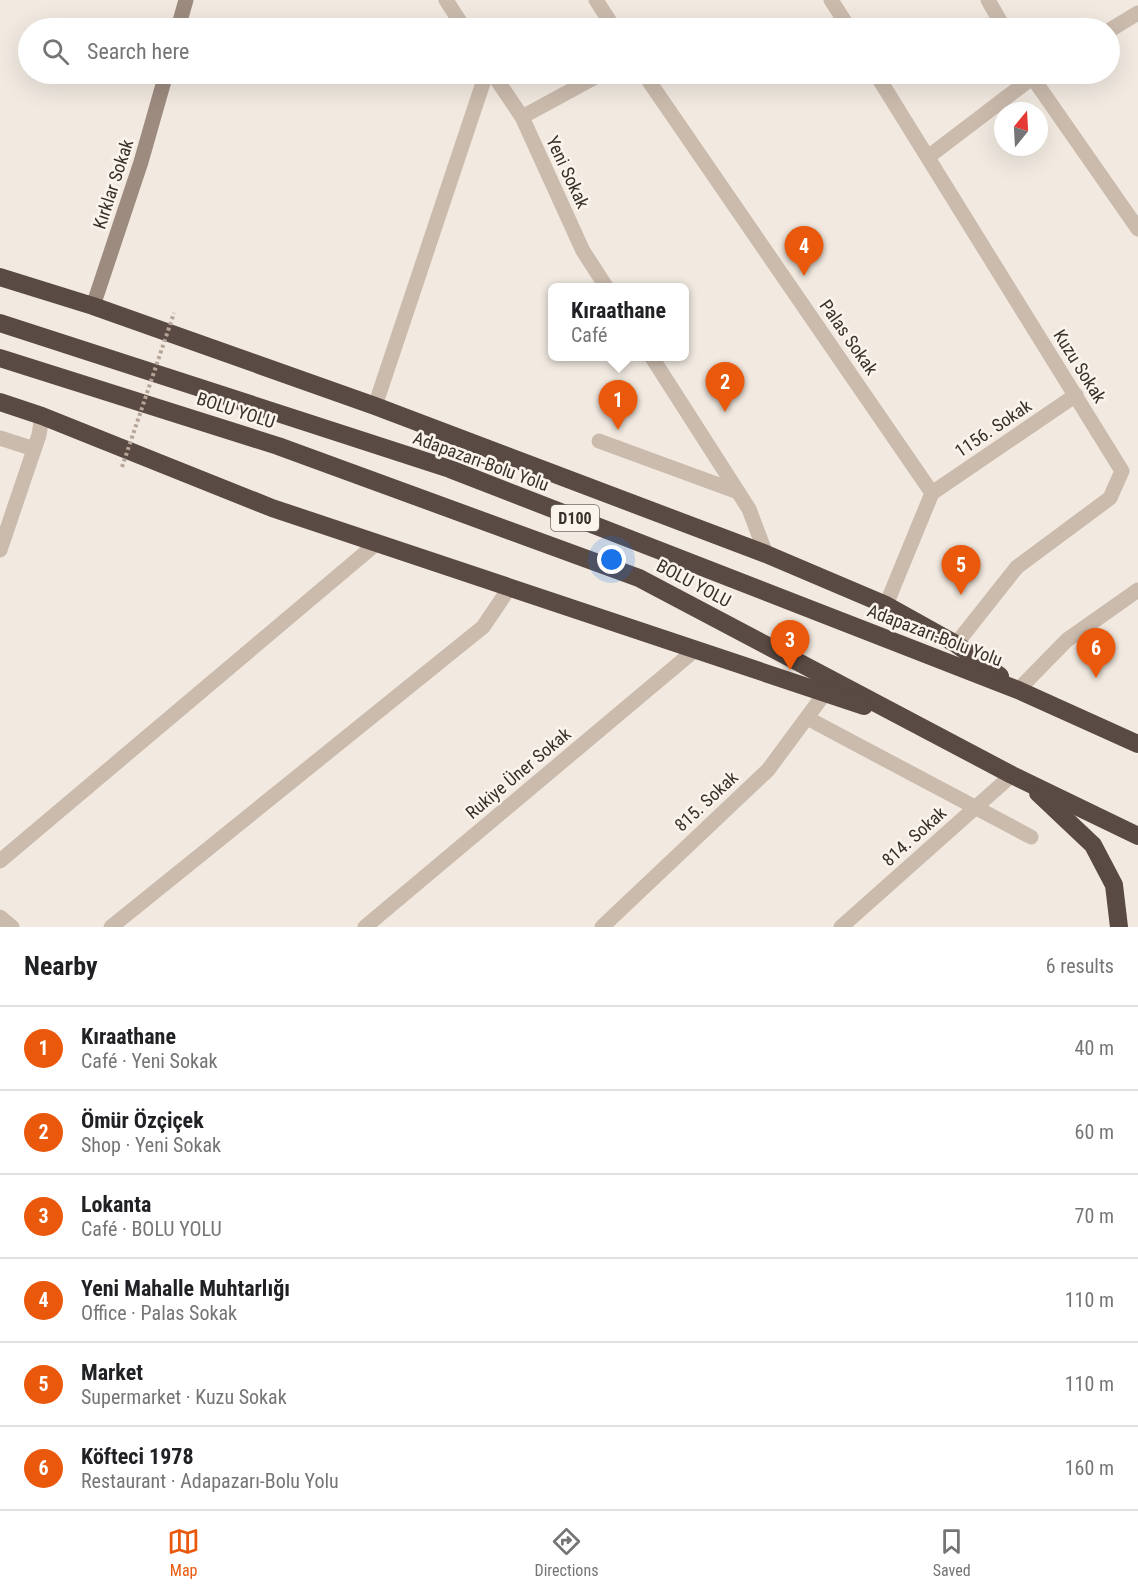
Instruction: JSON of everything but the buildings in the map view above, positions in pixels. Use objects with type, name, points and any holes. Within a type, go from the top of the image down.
[{"type":"highway","points":[[0,277],[93,306],[375,406],[766,554],[886,605],[956,644],[1018,690]]},
{"type":"highway","name":"Adapazarı-Bolu Yolu","points":[[0,323],[450,470],[1018,690],[1138,744]]},
{"type":"highway","name":"BOLU YOLU","points":[[0,358],[278,446],[639,578],[1019,778],[1138,836]]},
{"type":"highway","points":[[0,402],[42,416],[272,508],[915,723]]},
{"type":"highway","points":[[1019,778],[1093,844],[1114,885],[1119,927]]},
{"type":"street","points":[[179,0],[186,0],[181,18]]},
{"type":"street","points":[[446,0],[458,18]]},
{"type":"street","points":[[596,0],[608,18]]},
{"type":"street","points":[[831,0],[843,18]]},
{"type":"street","points":[[988,0],[998,18]]},
{"type":"street","points":[[1120,24],[1138,13]]},
{"type":"street","name":"Kırklar Sokak","points":[[93,306],[141,162],[163,84]]},
{"type":"street","points":[[375,406],[483,84]]},
{"type":"street","name":"Yeni Sokak","points":[[501,84],[522,117],[583,251],[604,283]]},
{"type":"street","points":[[522,117],[583,84]]},
{"type":"street","name":"Palas Sokak","points":[[651,84],[933,493]]},
{"type":"street","name":"Kuzu Sokak","points":[[882,84],[1122,471],[1110,498],[1017,567],[956,644]]},
{"type":"street","points":[[928,158],[1020,84]]},
{"type":"street","points":[[1040,84],[1138,229]]},
{"type":"street","points":[[654,361],[749,509],[766,554]]},
{"type":"street","name":"1156. Sokak","points":[[933,493],[1076,395]]},
{"type":"street","points":[[0,550],[39,435],[42,416]]},
{"type":"street","points":[[0,438],[34,450]]},
{"type":"street","points":[[599,441],[738,492]]},
{"type":"street","points":[[886,605],[933,493]]},
{"type":"street","points":[[0,861],[377,543]]},
{"type":"street","points":[[111,927],[483,627],[510,588]]},
{"type":"street","points":[[1018,690],[1067,640],[1138,590]]},
{"type":"street","name":"Rukiye Üner Sokak","points":[[365,927],[695,650]]},
{"type":"street","name":"815. Sokak","points":[[602,927],[768,770],[825,693]]},
{"type":"street","points":[[807,718],[1032,837]]},
{"type":"street","name":"814. Sokak","points":[[842,927],[975,808],[1019,778]]},
{"type":"street","points":[[0,917],[12,927]]},
{"type":"path","points":[[122,467],[174,313]]},
{"type":"place","name":"Yeni Mahalle Muhtarlığı","points":[[804,276]]},
{"type":"place","name":"Ömür Özçiçek","points":[[725,412]]},
{"type":"place","name":"Kıraathane","points":[[618,430]]},
{"type":"place","name":"Market","points":[[961,595]]},
{"type":"place","name":"Lokanta","points":[[790,670]]},
{"type":"place","name":"Köfteci 1978","points":[[1096,678]]}]
